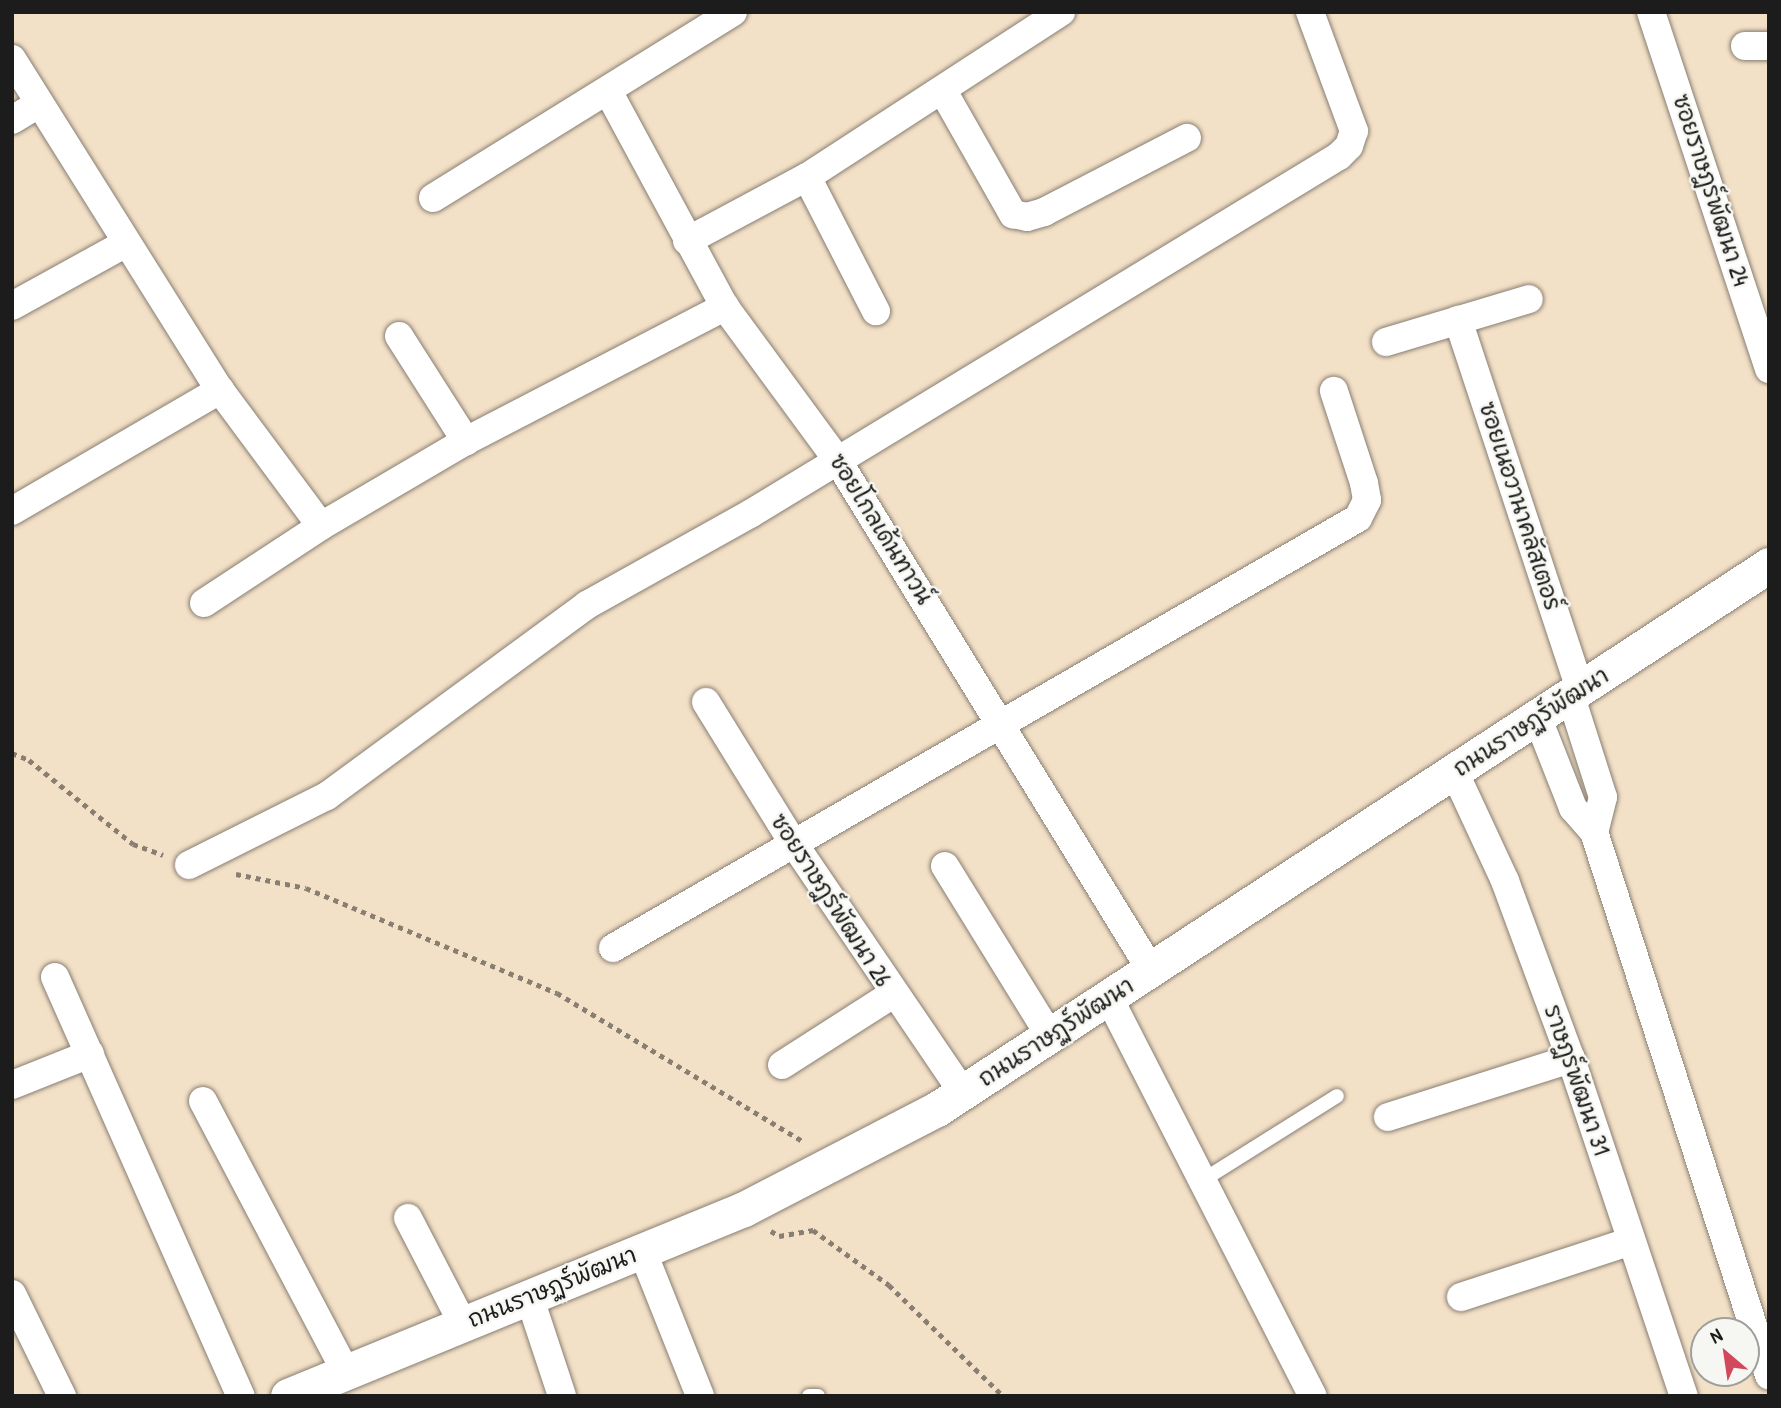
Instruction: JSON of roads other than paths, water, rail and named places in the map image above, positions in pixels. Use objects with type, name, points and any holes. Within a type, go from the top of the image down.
[{"type":"street","points":[[433,198],[733,12]]},
{"type":"street","points":[[687,241],[807,177],[1061,12]]},
{"type":"street","points":[[189,865],[327,796],[587,605],[838,461],[1200,242],[1349,146],[1354,131],[1310,12]]},
{"type":"street","name":"ซอยราษฎร์พัฒนา 24","points":[[1651,12],[1769,369]]},
{"type":"street","points":[[12,59],[37,105],[220,390],[321,526]]},
{"type":"street","name":"ซอยโกลเด้นทาวน์","points":[[608,91],[725,307],[838,461],[1150,970]]},
{"type":"street","points":[[943,91],[1006,204],[1013,214],[1020,216],[1044,212],[1187,138]]},
{"type":"street","points":[[12,120],[37,105]]},
{"type":"street","points":[[807,177],[876,312]]},
{"type":"street","points":[[12,306],[126,243]]},
{"type":"street","points":[[1386,342],[1529,299]]},
{"type":"street","points":[[204,603],[321,526],[466,441],[725,307]]},
{"type":"street","name":"ซอยเนอวานาคลัสเตอร์","points":[[1458,320],[1576,694],[1603,797],[1594,832]]},
{"type":"street","points":[[399,336],[466,441]]},
{"type":"street","points":[[12,511],[220,390]]},
{"type":"street","points":[[613,948],[792,841],[1358,518],[1367,500],[1364,482],[1334,391]]},
{"type":"street","name":"ถนนราษฏร์พัฒนา","points":[[303,1393],[346,1372],[744,1209],[889,1135],[963,1093],[1108,996],[1538,719],[1769,565]]},
{"type":"street","name":"ซอยราษฎร์พัฒนา 26","points":[[706,702],[792,841],[892,994],[963,1093]]},
{"type":"street","points":[[1538,719],[1573,808],[1594,832],[1769,1375]]},
{"type":"street","name":"ราษฎร์พัฒนา 31","points":[[1454,771],[1505,881],[1571,1059],[1684,1396]]},
{"type":"street","points":[[945,866],[1050,1036]]},
{"type":"street","points":[[55,977],[242,1396]]},
{"type":"street","points":[[782,1065],[892,994]]},
{"type":"street","points":[[1108,996],[1313,1396]]},
{"type":"street","points":[[12,1085],[90,1054]]},
{"type":"street","points":[[1388,1117],[1571,1059]]},
{"type":"street","points":[[203,1101],[346,1372]]},
{"type":"street","points":[[408,1219],[463,1324]]},
{"type":"street","points":[[1461,1297],[1631,1241]]},
{"type":"street","points":[[642,1250],[700,1396]]},
{"type":"street","points":[[12,1294],[62,1396]]},
{"type":"street","points":[[529,1296],[562,1396]]},
{"type":"lane","points":[[1203,1180],[1337,1096]]},
{"type":"lane","points":[[809,1396],[818,1396]]}]
